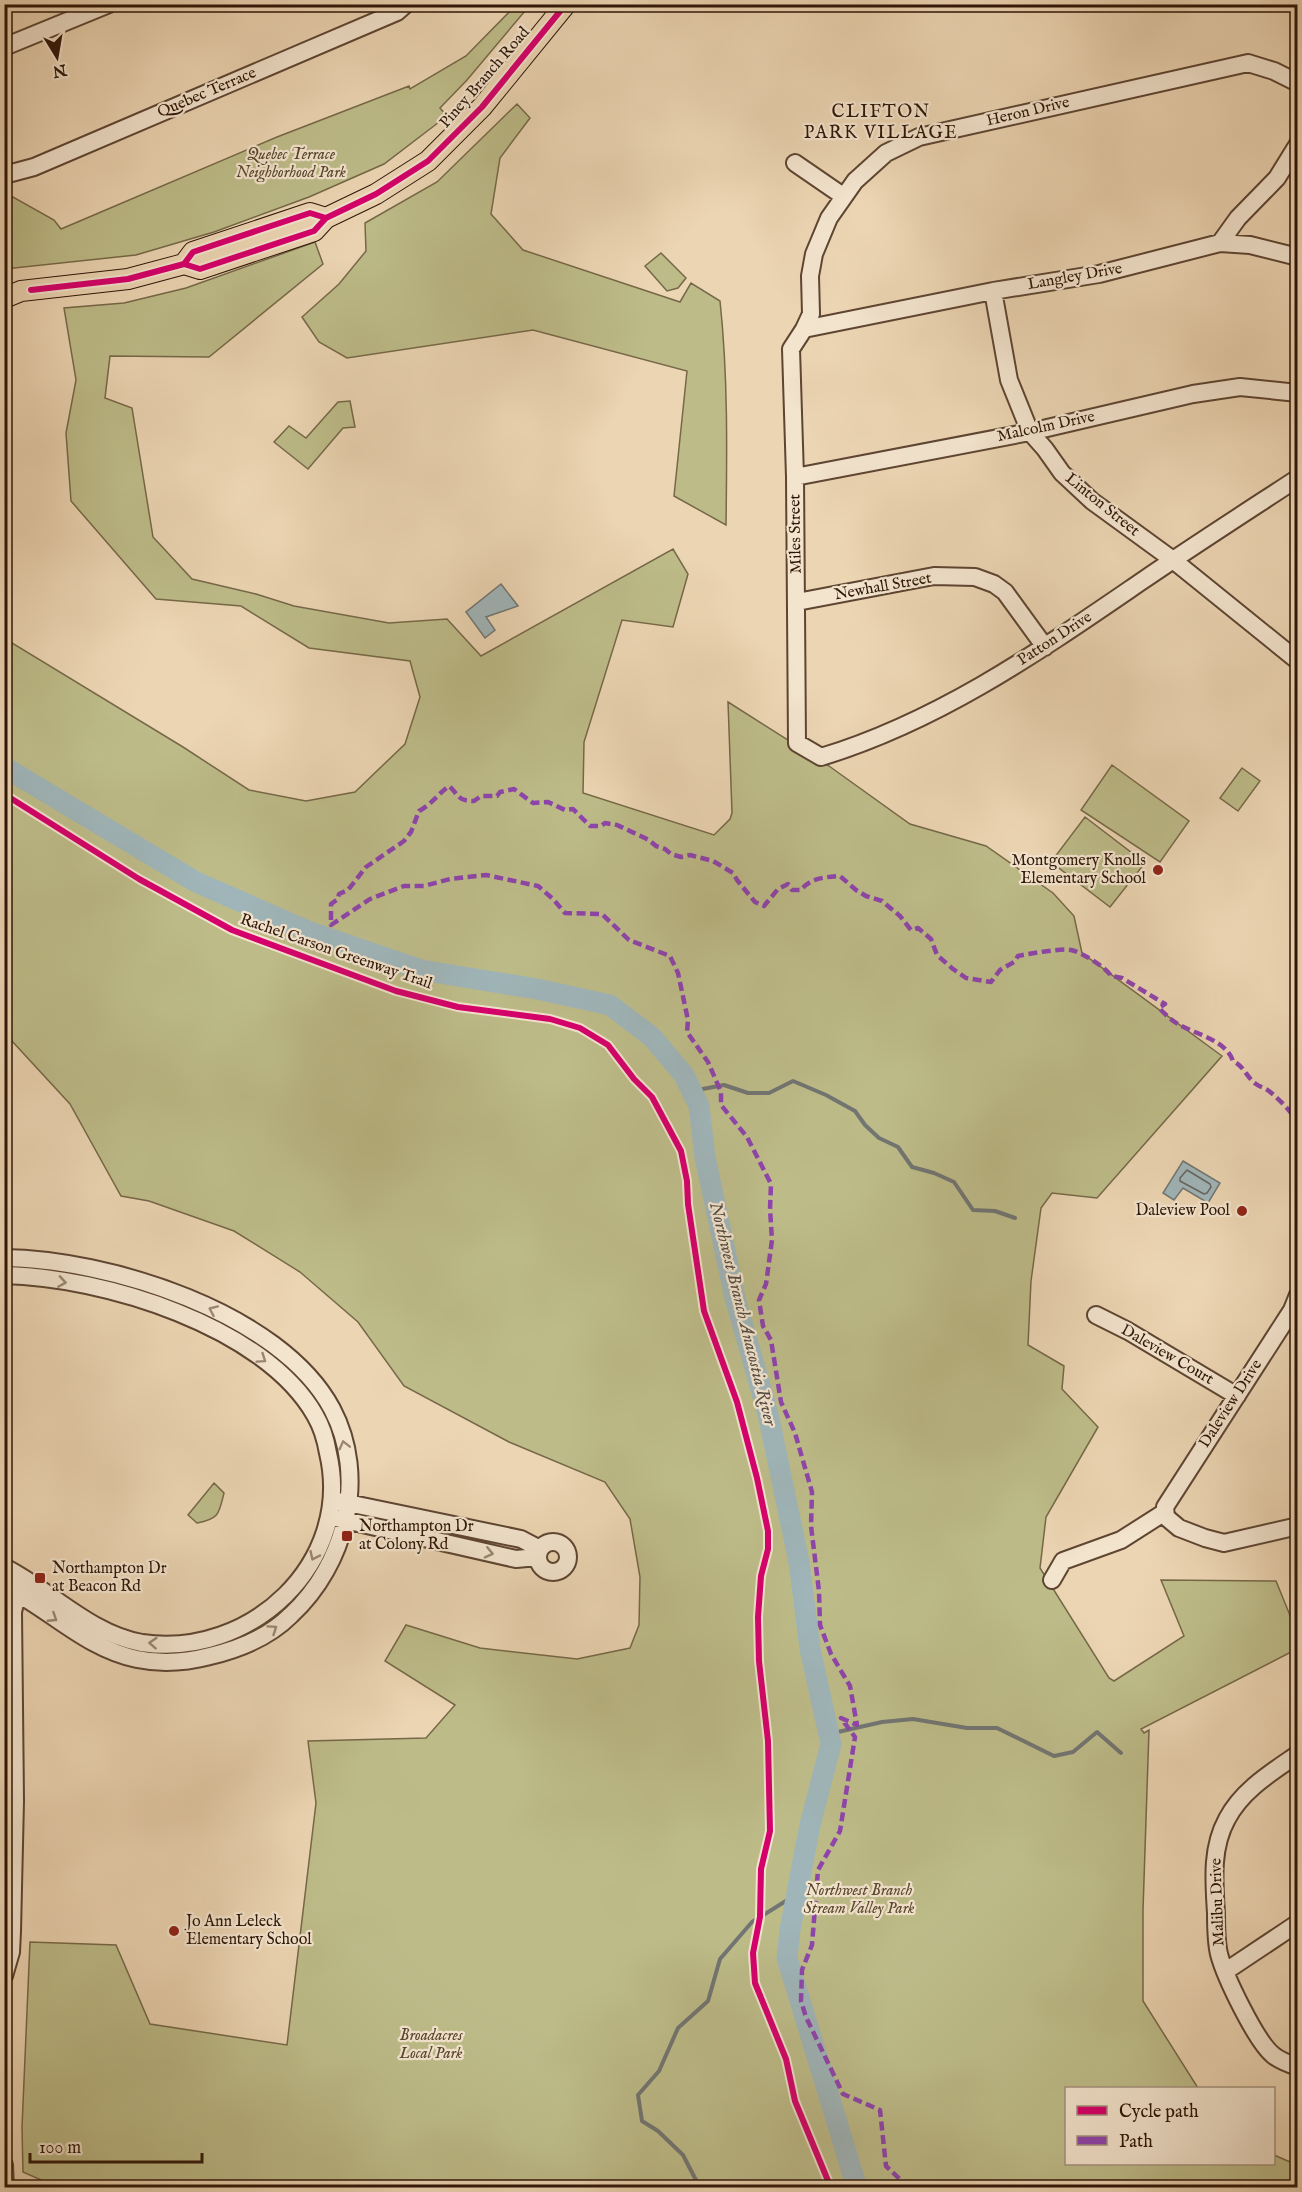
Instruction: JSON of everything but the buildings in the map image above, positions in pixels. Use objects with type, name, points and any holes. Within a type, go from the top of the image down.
[{"type":"main road","name":"Piney Branch Road","points":[[10,290],[128,279],[184,264],[200,269],[314,231],[326,218],[376,194],[428,160],[482,107],[566,4]]},
{"type":"street","points":[[4,47],[109,4]]},
{"type":"street","name":"Quebec Terrace","points":[[4,175],[45,162],[397,12],[406,4]]},
{"type":"street","name":"Heron Drive","points":[[804,329],[811,314],[810,276],[814,254],[829,219],[855,182],[886,153],[919,137],[1248,63],[1274,71],[1298,83]]},
{"type":"street","points":[[1220,243],[1238,218],[1277,177],[1298,144]]},
{"type":"street","points":[[795,163],[843,196]]},
{"type":"street","name":"Langley Drive","points":[[804,329],[993,291],[1099,274],[1220,243],[1250,245],[1298,257]]},
{"type":"street","name":"Linton Street","points":[[993,291],[1009,380],[1030,432],[1045,448],[1062,473],[1092,501],[1173,560],[1298,661]]},
{"type":"street","name":"Miles Street","points":[[798,743],[791,349],[804,329]]},
{"type":"street","name":"Malcolm Drive","points":[[795,477],[1030,432],[1193,394],[1240,387],[1298,393]]},
{"type":"street","name":"Patton Drive","points":[[798,743],[821,757],[842,751],[941,709],[1045,647],[1298,478]]},
{"type":"street","name":"Newhall Street","points":[[797,602],[934,576],[975,577],[994,584],[1005,592],[1045,647]]},
{"type":"street","points":[[4,1258],[27,1258],[94,1269],[167,1289],[226,1316],[290,1356],[314,1382],[332,1409],[342,1436],[350,1469],[337,1507],[308,1568],[297,1584],[279,1603],[237,1630],[189,1644],[141,1642],[117,1636],[21,1575],[4,1567]]},
{"type":"street","points":[[4,1275],[90,1286],[161,1305],[218,1331],[278,1370],[301,1393],[316,1417],[326,1441],[337,1507],[346,1520],[516,1559],[539,1553],[521,1539],[337,1507]]},
{"type":"street","name":"Daleview Drive","points":[[1052,1580],[1063,1561],[1121,1540],[1165,1512],[1165,1507],[1292,1310],[1298,1294]]},
{"type":"street","name":"Daleview Court","points":[[1096,1316],[1128,1331],[1237,1396]]},
{"type":"street","points":[[1165,1512],[1166,1517],[1179,1528],[1205,1539],[1224,1543],[1298,1526]]},
{"type":"street","points":[[11,1590],[89,1641],[110,1652],[138,1659],[192,1661],[243,1646],[271,1631],[291,1616],[323,1577],[332,1560],[346,1520]]},
{"type":"street","points":[[4,1976],[11,1952],[15,1802],[11,1590],[21,1575]]},
{"type":"street","points":[[244,1626],[253,1641]]},
{"type":"street","name":"Malibu Drive","points":[[1292,2065],[1272,2055],[1256,2037],[1219,1955],[1214,1873],[1218,1839],[1227,1817],[1248,1791],[1298,1754]]},
{"type":"street","points":[[1226,1971],[1298,1923]]},
{"type":"street","points":[[4,2165],[5,2187]]},
{"type":"green space","name":"Quebec Terrace Neighborhood Park","points":[[516,5],[530,5],[467,80],[440,108],[447,116],[384,164],[309,197],[214,232],[136,255],[5,269],[5,199],[13,197],[54,220],[61,229],[277,137],[409,86],[410,89],[466,56]]},
{"type":"green space","points":[[517,104],[530,118],[500,158],[491,214],[523,250],[680,302],[691,283],[720,301],[726,385],[726,525],[674,496],[687,371],[533,330],[347,358],[319,342],[302,317],[339,284],[366,251],[365,223],[437,182]]},
{"type":"green space","name":"Northwest Branch Stream Valley Park","points":[[315,242],[323,264],[209,357],[110,356],[105,398],[132,408],[153,537],[192,579],[256,594],[294,606],[389,623],[447,619],[481,656],[673,549],[688,574],[673,627],[622,620],[584,742],[583,793],[714,835],[730,819],[732,813],[728,702],[829,766],[910,824],[986,846],[1053,893],[1074,916],[1082,953],[1222,1056],[1097,1198],[1052,1193],[1041,1208],[1031,1281],[1028,1345],[1064,1366],[1062,1389],[1098,1427],[1046,1517],[1040,1568],[1109,1678],[1114,1681],[1184,1636],[1161,1580],[1276,1581],[1298,1635],[1297,1649],[1141,1729],[1144,1733],[1149,1730],[1143,1910],[1143,2001],[1197,2087],[1065,2087],[1065,2165],[1275,2165],[1275,2155],[1297,2165],[1297,2187],[59,2188],[23,2172],[22,2127],[30,1942],[116,1945],[150,2024],[287,2045],[316,1803],[308,1741],[426,1738],[455,1705],[385,1661],[406,1625],[480,1648],[577,1659],[630,1648],[639,1625],[640,1577],[630,1519],[605,1482],[509,1442],[404,1386],[358,1322],[300,1272],[234,1231],[149,1201],[121,1196],[70,1104],[11,1040],[5,1039],[4,638],[249,790],[306,801],[355,792],[405,744],[420,697],[410,661],[309,648],[241,606],[156,599],[71,501],[66,433],[76,380],[64,308],[124,303],[186,288]]},
{"type":"green space","points":[[661,253],[686,278],[678,288],[667,291],[645,266]]},
{"type":"green space","points":[[350,401],[355,427],[343,428],[308,469],[274,442],[289,426],[306,438],[338,402]]},
{"type":"green space","points":[[1112,765],[1189,821],[1160,862],[1081,810]]},
{"type":"green space","points":[[1242,768],[1260,781],[1238,811],[1220,798]]},
{"type":"green space","points":[[1085,817],[1145,863],[1110,907],[1051,862]]},
{"type":"green space","points":[[214,1483],[224,1493],[219,1511],[210,1520],[197,1523],[188,1515]]},
{"type":"water","points":[[501,584],[518,606],[486,617],[495,630],[485,638],[466,612]]},
{"type":"water","points":[[1183,1161],[1220,1183],[1208,1203],[1183,1188],[1174,1200],[1163,1193]]},
{"type":"waterway","name":"Northwest Branch Anacostia River","points":[[4,767],[196,882],[310,932],[421,970],[537,989],[610,1005],[652,1037],[684,1075],[699,1106],[705,1157],[735,1298],[768,1414],[799,1562],[810,1649],[831,1744],[810,1825],[790,1930],[787,1958],[857,2188]]},
{"type":"waterway","points":[[692,1091],[724,1085],[748,1093],[769,1093],[793,1081],[855,1111],[865,1125],[879,1138],[898,1147],[912,1167],[954,1182],[973,1210],[995,1211],[1015,1218]]},
{"type":"waterway","points":[[829,1734],[882,1722],[913,1719],[967,1728],[997,1728],[1054,1756],[1073,1752],[1097,1732],[1121,1753]]},
{"type":"waterway","points":[[700,2188],[683,2155],[658,2131],[642,2121],[638,2095],[659,2071],[678,2028],[708,2001],[720,1959],[752,1922],[797,1894]]},
{"type":"marked path","points":[[909,2188],[886,2166],[880,2110],[843,2094],[806,2017],[801,2001],[802,1970],[812,1945],[818,1870],[840,1831],[855,1737],[841,1718],[857,1725],[850,1686],[831,1654],[820,1625],[819,1591],[811,1526],[812,1492],[795,1433],[781,1402],[771,1340],[763,1326],[759,1300],[766,1284],[772,1240],[771,1184],[747,1137],[721,1105],[721,1092],[708,1062],[687,1032],[688,1020],[678,973],[670,956],[629,940],[602,914],[565,913],[538,886],[486,875],[450,879],[424,886],[404,886],[370,899],[331,925],[331,904],[338,899],[339,894],[348,890],[366,867],[404,841],[411,832],[419,811],[449,786],[459,797],[468,801],[474,801],[481,796],[497,796],[500,792],[514,789],[533,803],[548,802],[565,810],[573,809],[590,826],[601,826],[605,823],[617,825],[649,840],[671,854],[681,857],[690,855],[713,861],[733,873],[755,902],[764,906],[778,889],[788,884],[792,890],[801,890],[813,881],[840,876],[866,896],[882,901],[900,916],[911,930],[918,928],[931,939],[937,955],[966,978],[991,982],[1000,970],[1014,962],[1018,956],[1060,950],[1075,951],[1099,964],[1111,976],[1122,978],[1165,1004],[1159,1008],[1175,1022],[1209,1038],[1224,1048],[1233,1061],[1253,1081],[1277,1098],[1298,1123]]},
{"type":"cycle path","points":[[31,290],[128,279],[184,264],[200,269],[314,231],[326,218],[376,194],[428,161],[482,107],[566,4]]},
{"type":"cycle path","points":[[184,264],[193,252],[310,213],[326,218]]},
{"type":"cycle path","name":"Rachel Carson Greenway Trail","points":[[4,794],[139,879],[232,930],[396,991],[458,1007],[550,1019],[580,1028],[608,1045],[634,1079],[652,1097],[681,1151],[704,1311],[737,1402],[768,1531],[768,1549],[761,1576],[758,1617],[759,1661],[768,1741],[770,1831],[761,1869],[760,1917],[753,1953],[755,1983],[786,2059],[795,2101],[831,2188]]},
{"type":"place","name":"Montgomery Knolls Elementary School","points":[[1158,870]]},
{"type":"place","name":"Daleview Pool","points":[[1242,1211]]},
{"type":"place","name":"Northampton Dr at Colony Rd","points":[[347,1536]]},
{"type":"place","name":"Northampton Dr at Beacon Rd","points":[[40,1578]]},
{"type":"place","name":"Jo Ann Leleck Elementary School","points":[[174,1931]]},
{"type":"district","name":"CLIFTON PARK VILLAGE","points":[[881,122]]},
{"type":"park label","name":"Broadacres Local Park","points":[[431,2045]]}]
